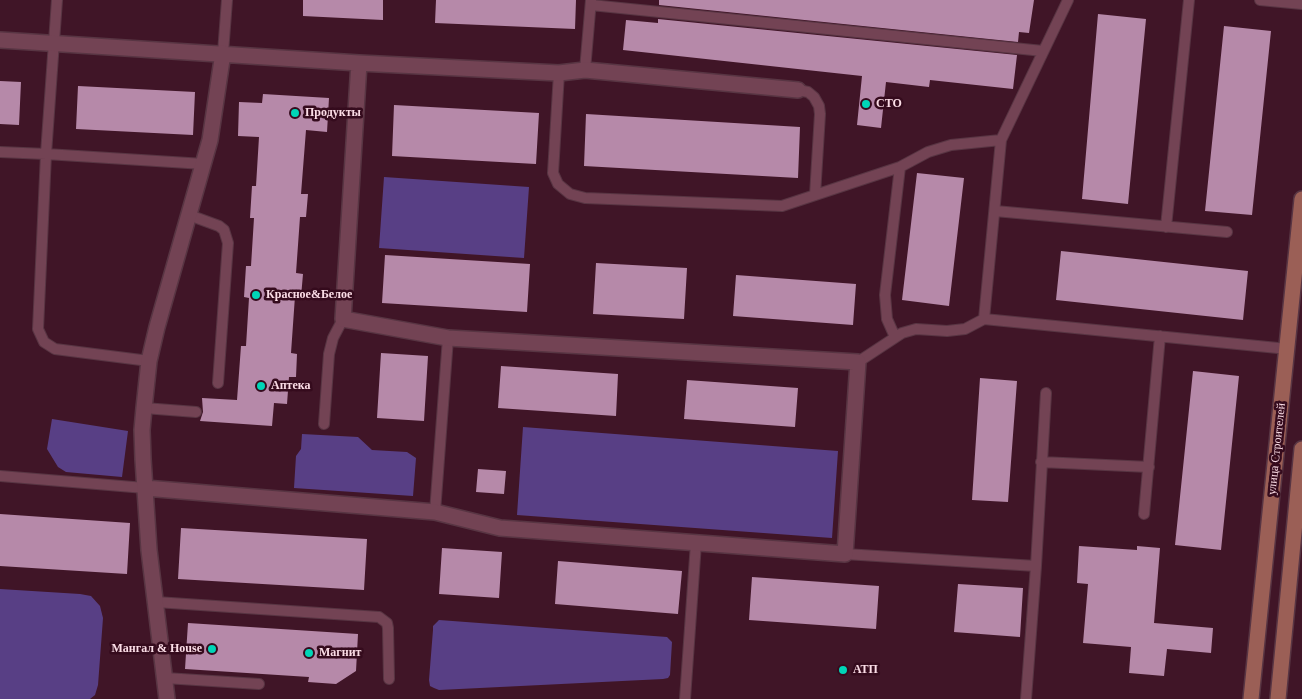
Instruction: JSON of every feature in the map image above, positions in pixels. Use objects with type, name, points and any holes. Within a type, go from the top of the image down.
[{"type":"main road","name":"улица Строителей","points":[[1251,699],[1302,198]]},
{"type":"main road","name":"улица Строителей","points":[[1278,699],[1302,449]]},
{"type":"street","points":[[0,40],[359,63],[559,73],[585,70],[798,90]]},
{"type":"street","points":[[167,699],[144,488],[142,430],[150,361],[157,327],[204,164],[214,115],[223,53]]},
{"type":"street","points":[[144,488],[434,512],[500,528],[845,554],[858,362],[448,338],[343,319],[359,63]]},
{"type":"lane","points":[[58,0],[46,154],[38,329],[44,342],[55,349],[150,361]]},
{"type":"lane","points":[[223,53],[227,0]]},
{"type":"lane","points":[[984,320],[1001,140],[1068,0]]},
{"type":"lane","points":[[1166,226],[1189,0]]},
{"type":"lane","points":[[1260,0],[1302,4]]},
{"type":"lane","points":[[585,70],[591,2],[1043,51]]},
{"type":"lane","points":[[559,73],[553,173],[558,184],[570,194],[586,198],[782,206],[900,167],[928,152],[952,146],[1001,140]]},
{"type":"lane","points":[[798,90],[808,92],[814,97],[819,106],[815,195]]},
{"type":"lane","points":[[0,152],[204,164]]},
{"type":"lane","points":[[894,337],[887,319],[886,295],[900,167]]},
{"type":"lane","points":[[994,211],[1227,232]]},
{"type":"lane","points":[[189,215],[219,226],[224,230],[228,243],[218,383]]},
{"type":"lane","points":[[324,424],[329,354],[333,338],[343,319]]},
{"type":"lane","points":[[858,362],[902,333],[916,329],[947,331],[965,329],[984,320],[1288,349]]},
{"type":"lane","points":[[1144,514],[1160,336]]},
{"type":"lane","points":[[434,512],[448,338]]},
{"type":"lane","points":[[1026,699],[1046,393]]},
{"type":"lane","points":[[144,408],[196,412]]},
{"type":"lane","points":[[1041,462],[1149,467]]},
{"type":"lane","points":[[0,476],[144,488]]},
{"type":"lane","points":[[685,699],[696,543]]},
{"type":"lane","points":[[845,554],[1036,566]]},
{"type":"lane","points":[[156,602],[379,617],[387,623],[388,628],[389,679]]},
{"type":"lane","points":[[165,678],[259,684]]},
{"type":"shaded area","points":[[384,177],[529,187],[524,258],[379,248]]},
{"type":"shaded area","points":[[52,419],[128,431],[122,477],[66,472],[58,467],[47,449]]},
{"type":"shaded area","points":[[523,427],[838,451],[832,538],[517,515]]},
{"type":"shaded area","points":[[302,434],[358,437],[372,450],[407,452],[416,458],[413,496],[294,488],[296,456],[301,449]]},
{"type":"shaded area","points":[[0,589],[80,594],[91,596],[100,606],[103,618],[98,685],[95,695],[90,699],[0,699]]},
{"type":"shaded area","points":[[439,620],[667,637],[672,642],[670,675],[668,678],[663,679],[439,690],[430,686],[429,680],[433,626]]},
{"type":"building","points":[[303,0],[383,0],[383,20],[303,16]]},
{"type":"building","points":[[436,0],[576,0],[575,29],[435,23]]},
{"type":"building","points":[[659,0],[1034,0],[1029,33],[1019,32],[1018,42],[659,5]]},
{"type":"building","points":[[1098,14],[1146,19],[1128,204],[1082,199]]},
{"type":"building","points":[[658,19],[1017,55],[1013,89],[930,80],[929,87],[886,82],[881,128],[857,125],[862,76],[623,50],[626,20],[658,23]]},
{"type":"building","points":[[1224,26],[1271,31],[1252,215],[1205,211]]},
{"type":"building","points":[[0,81],[21,82],[19,125],[0,124]]},
{"type":"building","points":[[78,86],[195,92],[193,135],[76,129]]},
{"type":"building","points":[[263,94],[329,98],[327,132],[306,130],[301,194],[308,194],[306,217],[300,217],[296,273],[303,274],[301,297],[295,296],[291,353],[297,354],[296,377],[289,377],[287,404],[274,403],[272,426],[200,421],[203,412],[202,398],[237,400],[241,346],[246,346],[249,298],[244,297],[246,266],[251,266],[254,218],[250,218],[252,186],[256,186],[259,137],[238,136],[239,102],[262,103]]},
{"type":"building","points":[[394,105],[539,113],[536,164],[392,156]]},
{"type":"building","points":[[586,114],[800,127],[798,178],[584,166]]},
{"type":"building","points":[[917,173],[964,178],[949,306],[902,300]]},
{"type":"building","points":[[1061,251],[1248,271],[1243,320],[1056,300]]},
{"type":"building","points":[[385,255],[530,264],[527,312],[382,303]]},
{"type":"building","points":[[596,263],[687,268],[684,319],[593,314]]},
{"type":"building","points":[[736,275],[856,284],[853,325],[733,316]]},
{"type":"building","points":[[381,353],[428,356],[424,421],[377,418]]},
{"type":"building","points":[[501,366],[618,374],[616,416],[498,408]]},
{"type":"building","points":[[1193,371],[1239,376],[1221,550],[1175,545]]},
{"type":"building","points":[[980,378],[1017,381],[1008,502],[972,500]]},
{"type":"building","points":[[687,380],[798,388],[795,427],[684,419]]},
{"type":"building","points":[[478,469],[506,471],[504,494],[476,492]]},
{"type":"building","points":[[0,514],[130,523],[127,574],[0,566]]},
{"type":"building","points":[[181,528],[367,539],[364,590],[178,579]]},
{"type":"building","points":[[1079,546],[1137,550],[1137,546],[1160,548],[1154,623],[1213,628],[1211,653],[1167,649],[1164,676],[1129,673],[1131,647],[1083,643],[1088,584],[1077,583]]},
{"type":"building","points":[[442,548],[502,552],[499,598],[439,594]]},
{"type":"building","points":[[558,561],[682,571],[678,614],[555,604]]},
{"type":"building","points":[[752,577],[879,586],[876,629],[749,620]]},
{"type":"building","points":[[958,584],[1023,588],[1020,637],[954,632]]},
{"type":"building","points":[[188,623],[358,634],[356,671],[336,684],[308,682],[309,677],[185,669]]},
{"type":"place","name":"СТО","points":[[866,104]]},
{"type":"place","name":"Продукты","points":[[295,113]]},
{"type":"place","name":"Красное&Белое","points":[[256,295]]},
{"type":"place","name":"Аптека","points":[[261,386]]},
{"type":"place","name":"Мангал & House","points":[[212,649]]},
{"type":"place","name":"Магнит","points":[[309,653]]},
{"type":"place","name":"АТП","points":[[843,670]]}]
